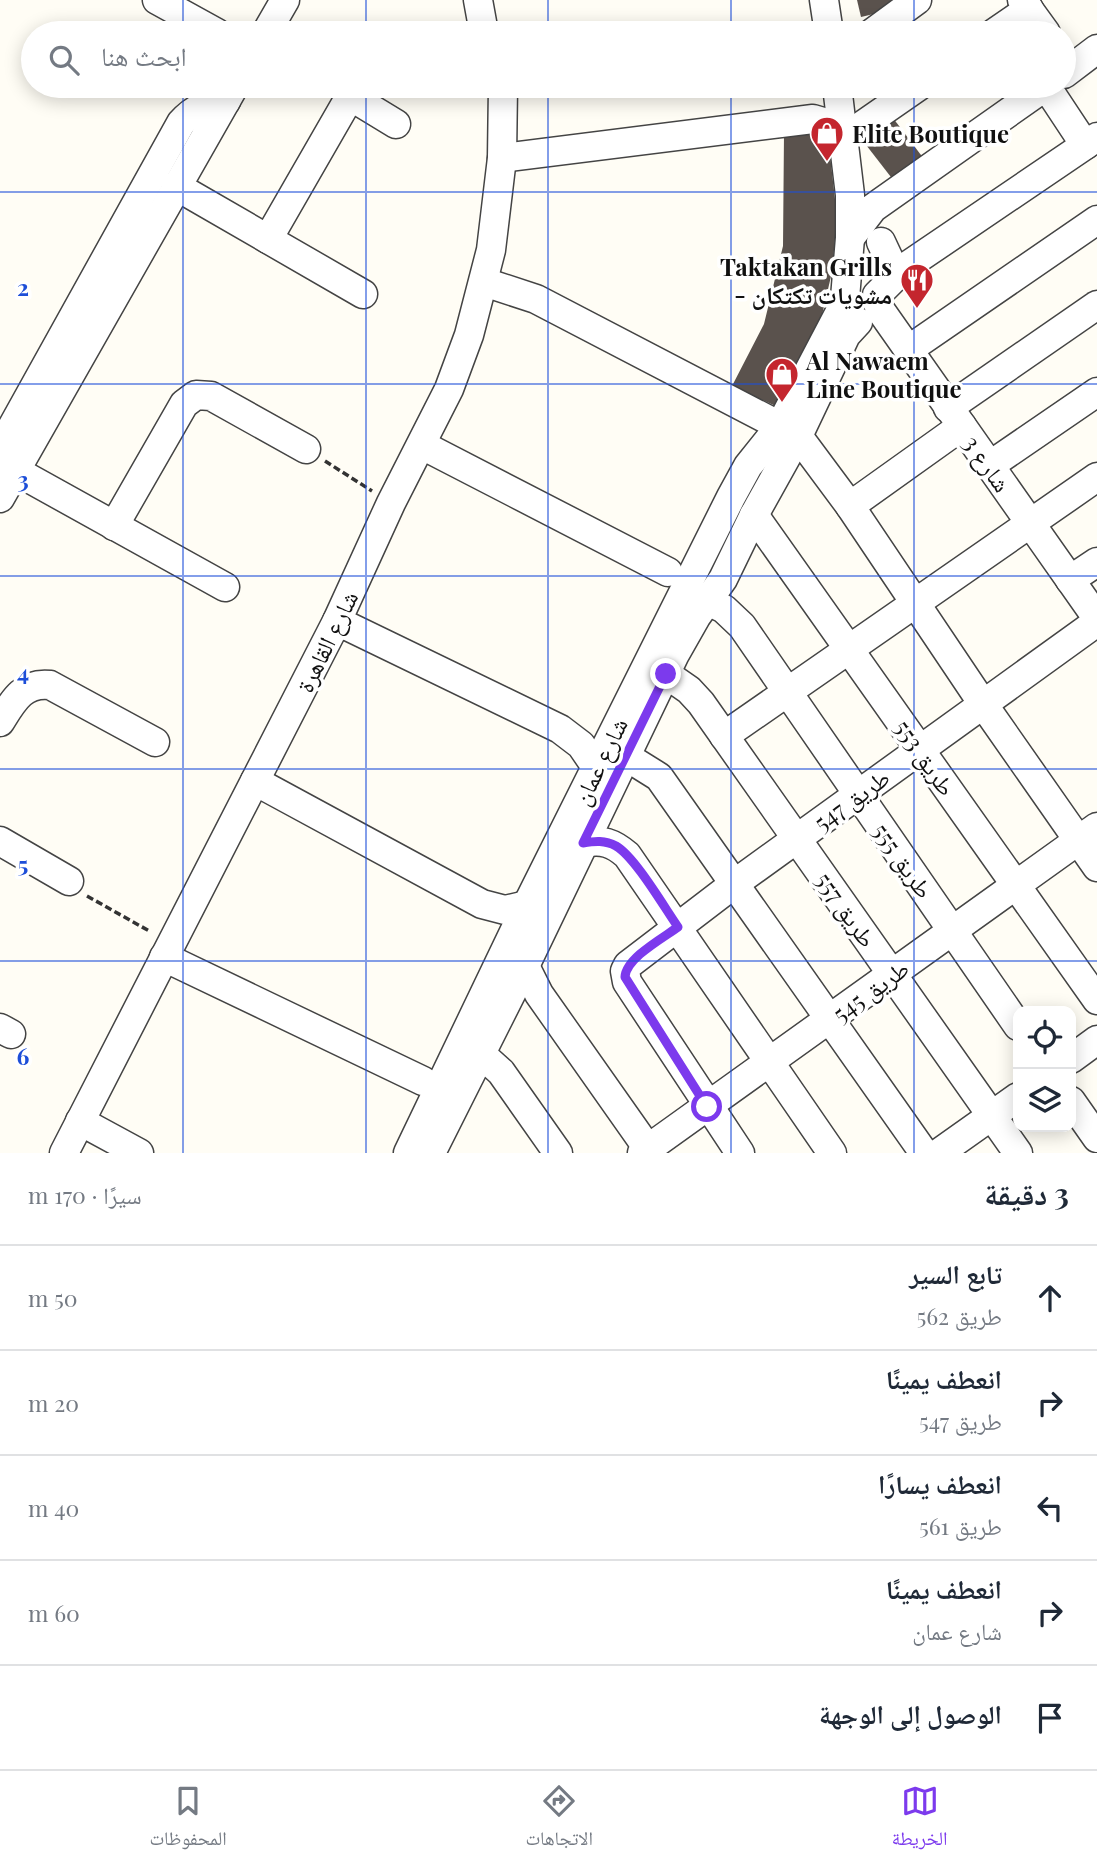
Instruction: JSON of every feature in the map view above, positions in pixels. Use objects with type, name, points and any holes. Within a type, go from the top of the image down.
[{"type":"street","points":[[157,0],[195,21]]},
{"type":"street","points":[[273,21],[285,0]]},
{"type":"street","points":[[478,0],[482,21]]},
{"type":"street","points":[[496,0],[499,21]]},
{"type":"street","points":[[824,0],[827,21]]},
{"type":"street","points":[[888,21],[917,0]]},
{"type":"street","points":[[1008,21],[1026,5],[1037,21]]},
{"type":"street","points":[[1076,61],[1097,49]]},
{"type":"street","points":[[218,98],[188,115],[181,123],[4,446],[7,461],[16,471],[225,587]]},
{"type":"street","points":[[0,498],[227,98]]},
{"type":"street","points":[[268,239],[349,98]]},
{"type":"street","points":[[362,98],[396,124]]},
{"type":"street","name":"شارع القاهرة","points":[[64,1153],[337,621],[391,503],[449,389],[469,335],[484,282],[495,221],[502,158],[500,98]]},
{"type":"street","name":"شارع عمان","points":[[431,1153],[685,636],[723,579],[754,514],[783,442],[846,335],[860,306],[850,238],[850,195],[839,98]]},
{"type":"street","points":[[502,158],[803,120],[830,124],[844,138],[902,98]]},
{"type":"street","points":[[850,238],[873,208],[1029,98]]},
{"type":"street","points":[[860,306],[896,274],[1091,141],[1056,98]]},
{"type":"street","points":[[176,186],[363,295]]},
{"type":"street","points":[[908,350],[1097,220]]},
{"type":"street","points":[[881,242],[896,274]]},
{"type":"street","points":[[484,282],[537,299],[783,442],[850,506],[983,704],[1088,834],[1097,867]]},
{"type":"street","points":[[850,506],[955,417],[1097,305]]},
{"type":"street","name":"شارع 3","points":[[860,306],[908,350],[1097,620]]},
{"type":"street","points":[[989,466],[1097,392]]},
{"type":"street","points":[[114,526],[184,404],[196,395],[211,396],[306,449]]},
{"type":"street","name":"شارع عمان","points":[[408,1153],[527,905],[741,479],[748,466],[783,442]]},
{"type":"street","points":[[422,445],[668,572]]},
{"type":"street","points":[[724,736],[1097,477]]},
{"type":"street","name":"طريق 553","points":[[754,514],[1097,1000]]},
{"type":"street","points":[[1070,580],[1097,562]]},
{"type":"street","name":"طريق 555","points":[[708,601],[724,609],[742,626],[1013,1019]]},
{"type":"street","name":"طريق 547","points":[[707,1107],[630,988],[625,977],[628,965],[734,884],[1097,620]]},
{"type":"street","points":[[337,621],[559,729],[581,745],[596,767]]},
{"type":"street","name":"طريق 557","points":[[666,674],[689,690],[724,736],[1018,1153]]},
{"type":"street","points":[[0,722],[20,692],[36,685],[50,685],[155,742]]},
{"type":"street","points":[[627,757],[659,777],[924,1153]]},
{"type":"street","points":[[255,781],[482,904],[505,910],[527,905]]},
{"type":"street","name":"طريق 545","points":[[647,1152],[1088,834]]},
{"type":"street","points":[[0,841],[69,881]]},
{"type":"street","points":[[583,843],[607,842],[627,855],[831,1153]]},
{"type":"street","points":[[167,951],[423,1081]]},
{"type":"street","points":[[525,966],[539,994],[647,1152]]},
{"type":"street","points":[[1076,1055],[1097,1040]]},
{"type":"street","points":[[481,1054],[501,1072],[558,1153]]},
{"type":"street","points":[[939,1153],[1013,1101]]},
{"type":"street","points":[[707,1107],[740,1153]]},
{"type":"street","points":[[1076,1108],[1097,1138]]},
{"type":"street","points":[[80,1121],[139,1153]]},
{"type":"path","points":[[306,449],[391,503]]},
{"type":"path","points":[[69,881],[80,892],[167,951]]},
{"type":"building","points":[[857,0],[897,0],[899,8],[861,17]]},
{"type":"building","points":[[893,118],[924,159],[894,181],[863,141]]},
{"type":"building","points":[[823,127],[830,155],[837,217],[832,272],[816,341],[780,408],[732,386],[764,324],[783,246],[784,133]]},
{"type":"place","name":"Elite Boutique","points":[[827,163]]},
{"type":"place","name":"Taktakan Grills - مشويات تكتكان","points":[[917,310]]},
{"type":"place","name":"Al Nawaem Line Boutique","points":[[782,404]]},
{"type":"route","points":[[666,674],[583,843],[607,842],[618,847],[627,855],[678,927],[632,961],[625,971],[625,977],[707,1107]]}]
